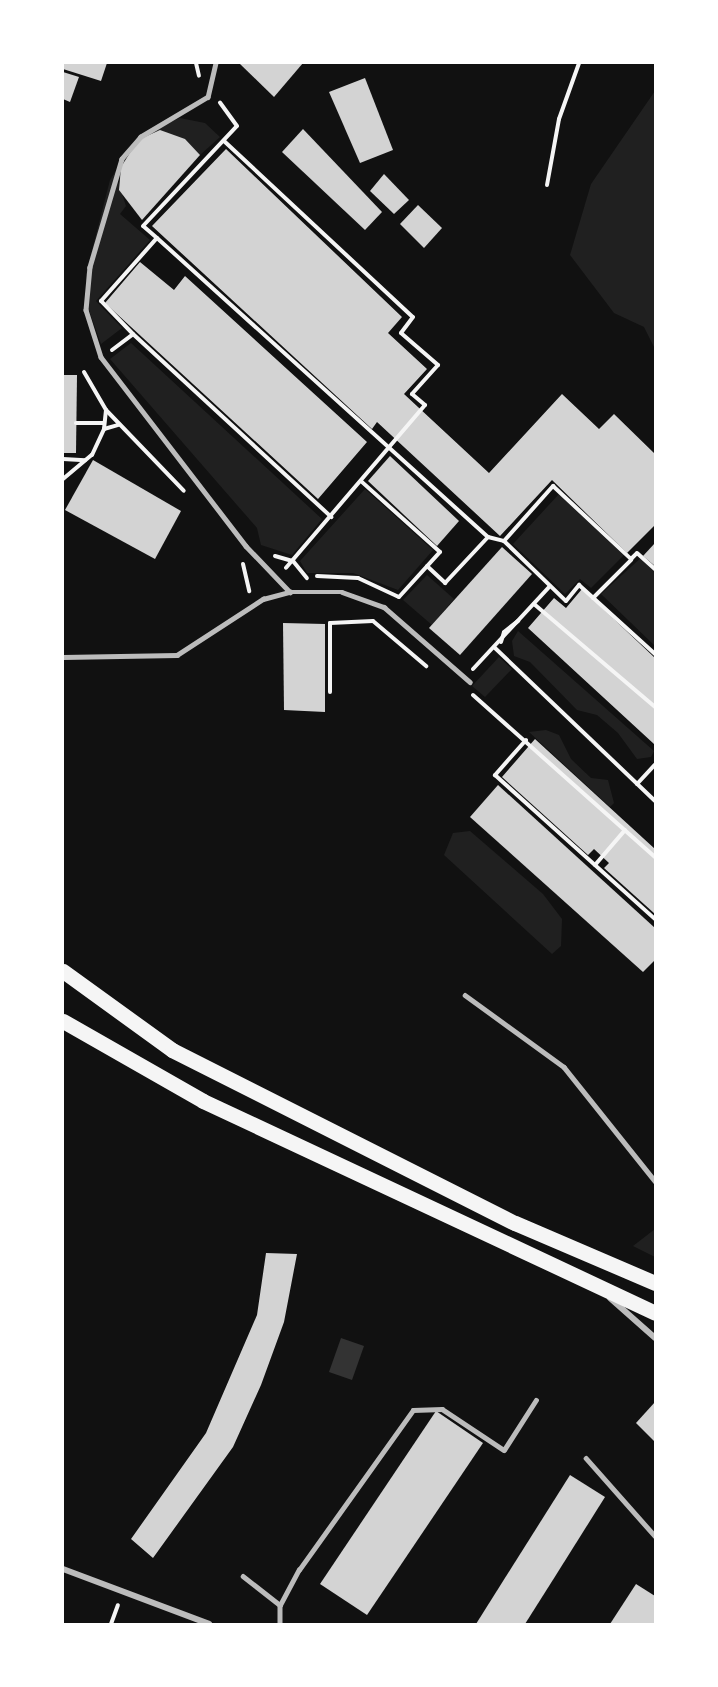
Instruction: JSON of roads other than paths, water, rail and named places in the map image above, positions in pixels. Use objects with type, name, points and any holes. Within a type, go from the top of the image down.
[{"type":"main road","points":[[63,971],[172,1050],[515,1223],[655,1283]]},
{"type":"main road","points":[[63,1021],[203,1101],[655,1313]]},
{"type":"street","points":[[600,1289],[655,1338]]},
{"type":"street","points":[[63,1569],[209,1624]]},
{"type":"lane","points":[[216,63],[208,97],[130,146],[111,186],[90,267],[86,310],[102,357],[246,546],[290,592]]},
{"type":"lane","points":[[63,657],[177,655],[262,599],[290,592],[360,595],[384,607],[470,682]]},
{"type":"lane","points":[[465,995],[564,1066],[655,1181]]},
{"type":"lane","points":[[280,1624],[280,1605],[299,1570],[413,1410],[442,1409],[504,1450],[536,1400]]},
{"type":"lane","points":[[586,1458],[655,1536]]},
{"type":"lane","points":[[243,1576],[280,1605]]}]
